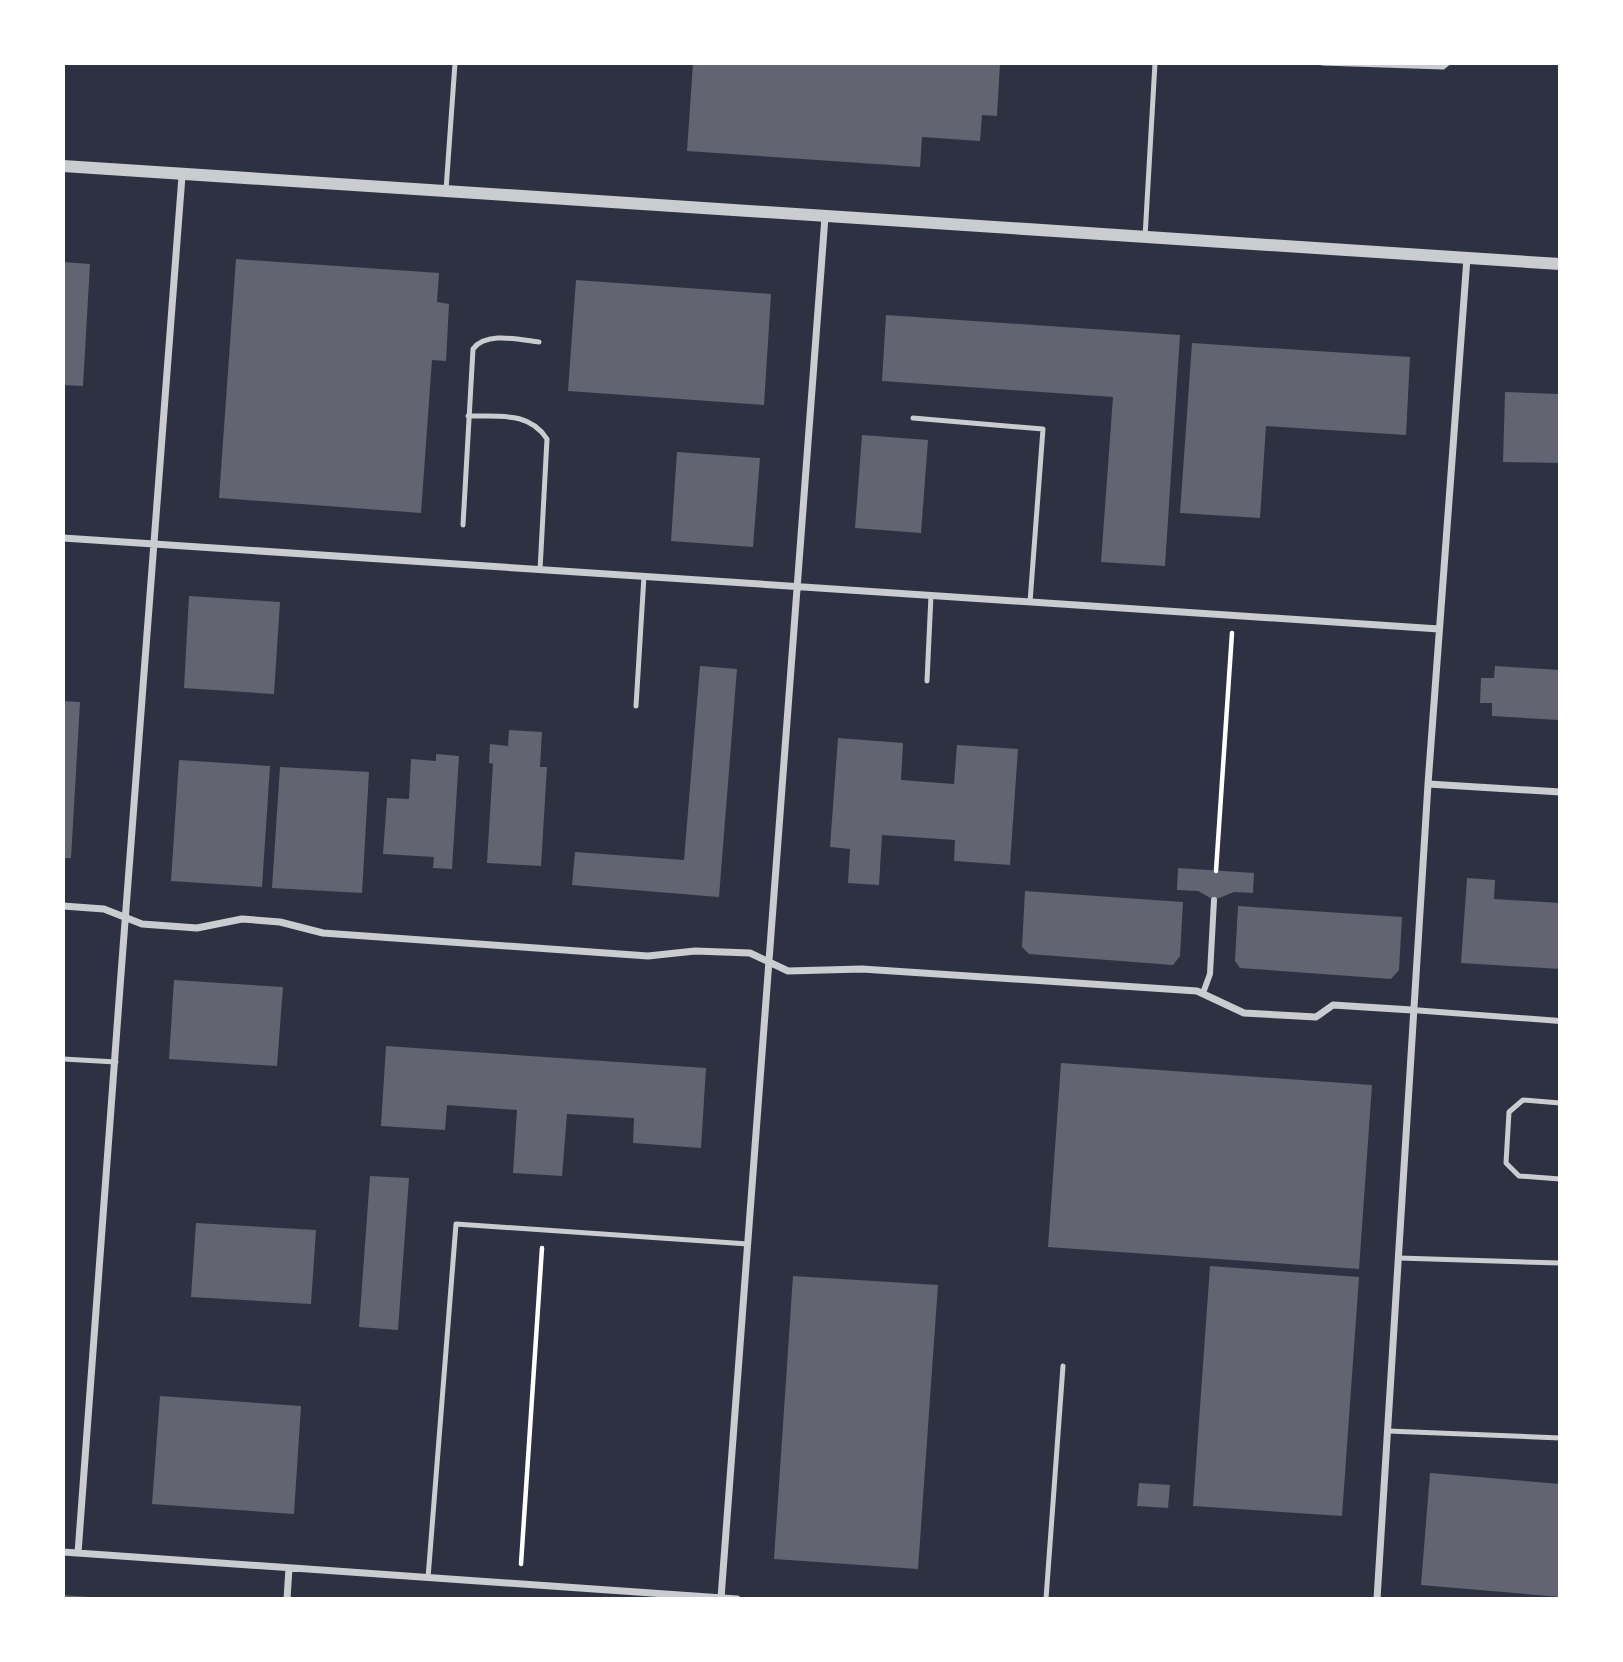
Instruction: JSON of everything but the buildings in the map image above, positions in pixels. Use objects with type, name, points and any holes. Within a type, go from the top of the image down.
[{"type":"street","points":[[63,166],[182,176],[1560,264]]},
{"type":"street","points":[[78,1553],[116,1062],[123,916],[151,544],[182,176]]},
{"type":"street","points":[[721,1598],[825,217]]},
{"type":"street","points":[[1377,1599],[1427,784],[1467,258]]},
{"type":"street","points":[[63,538],[1439,629]]},
{"type":"street","points":[[1427,784],[1560,792]]},
{"type":"street","points":[[1203,993],[1210,974],[1214,900]]},
{"type":"street","points":[[63,906],[103,909],[142,923],[197,928],[242,919],[280,922],[323,933],[648,956],[695,951],[751,953],[788,971],[862,970],[1203,993],[1244,1013],[1316,1017],[1333,1005],[1560,1021]]},
{"type":"street","points":[[63,1552],[737,1599]]},
{"type":"street","points":[[287,1599],[289,1568]]},
{"type":"lane","points":[[445,193],[455,63]]},
{"type":"lane","points":[[1145,237],[1155,63]]},
{"type":"lane","points":[[1322,63],[1443,67],[1448,63]]},
{"type":"lane","points":[[463,525],[473,349],[478,342],[489,339],[540,342]]},
{"type":"lane","points":[[468,416],[528,419],[538,426],[547,439],[540,570]]},
{"type":"lane","points":[[913,418],[1043,429],[1030,602]]},
{"type":"lane","points":[[636,706],[644,576]]},
{"type":"lane","points":[[927,681],[931,595]]},
{"type":"lane","points":[[63,1059],[116,1062]]},
{"type":"lane","points":[[1560,1103],[1523,1100],[1509,1112],[1506,1163],[1519,1176],[1560,1180]]},
{"type":"lane","points":[[428,1578],[456,1224],[748,1244]]},
{"type":"lane","points":[[1399,1258],[1560,1263]]},
{"type":"lane","points":[[1046,1599],[1063,1366]]},
{"type":"lane","points":[[1388,1431],[1560,1438]]},
{"type":"path","points":[[1216,871],[1233,615]]},
{"type":"path","points":[[519,1584],[543,1230]]}]
